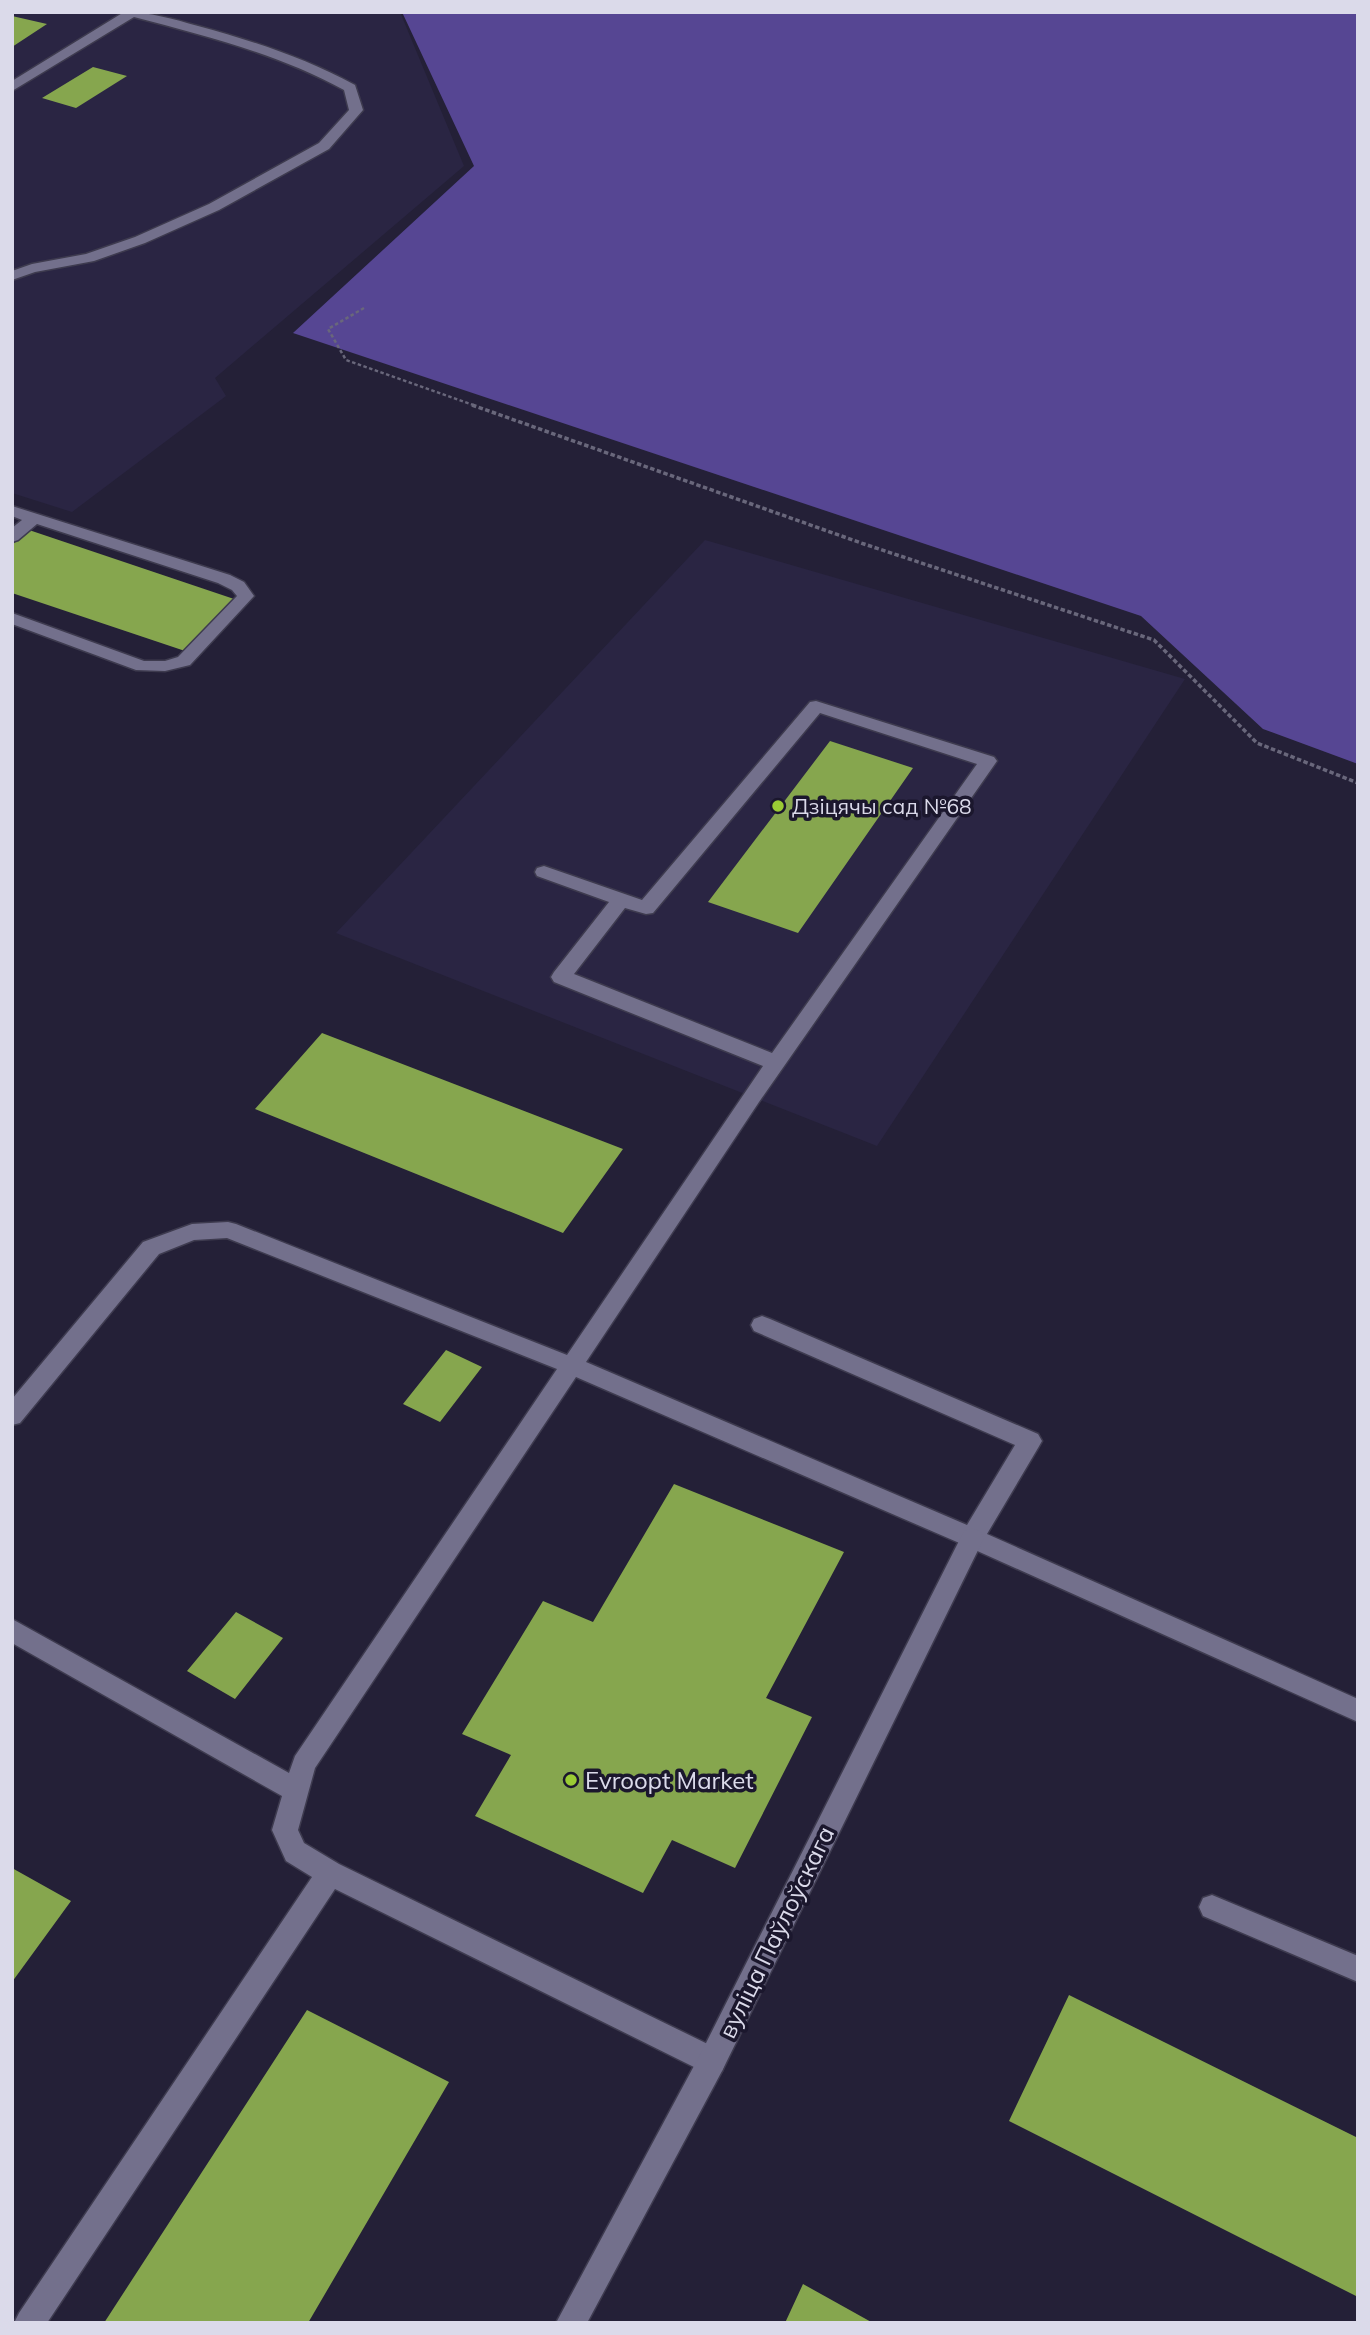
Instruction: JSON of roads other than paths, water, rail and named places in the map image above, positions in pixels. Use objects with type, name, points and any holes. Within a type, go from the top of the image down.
[{"type":"street","points":[[12,87],[130,12],[283,56],[328,75],[350,88],[356,110],[324,146],[214,207],[140,240],[89,258],[32,268],[12,276]]},
{"type":"street","points":[[12,262],[32,268]]},
{"type":"street","points":[[12,511],[224,579],[238,586],[246,596],[184,661],[165,666],[142,666],[12,618]]},
{"type":"street","points":[[12,537],[34,518]]},
{"type":"street","points":[[544,872],[646,908],[816,706],[988,761],[776,1063],[304,1764],[285,1830],[295,1852],[330,1873],[712,2061]]},
{"type":"street","points":[[622,899],[561,977],[776,1063]]},
{"type":"street","points":[[12,1416],[151,1248],[192,1232],[228,1230],[572,1366],[972,1538],[1358,1711]]},
{"type":"street","name":"вуліца Паўлоўскага","points":[[571,2323],[712,2061],[972,1538],[1030,1441],[762,1325]]},
{"type":"street","points":[[12,1630],[296,1791]]},
{"type":"street","points":[[29,2323],[330,1873]]},
{"type":"street","points":[[1212,1907],[1358,1969]]},
{"type":"place","name":"Дзіцячы сад №68","points":[[778,806]]},
{"type":"place","name":"Evroopt Market","points":[[571,1780]]}]
